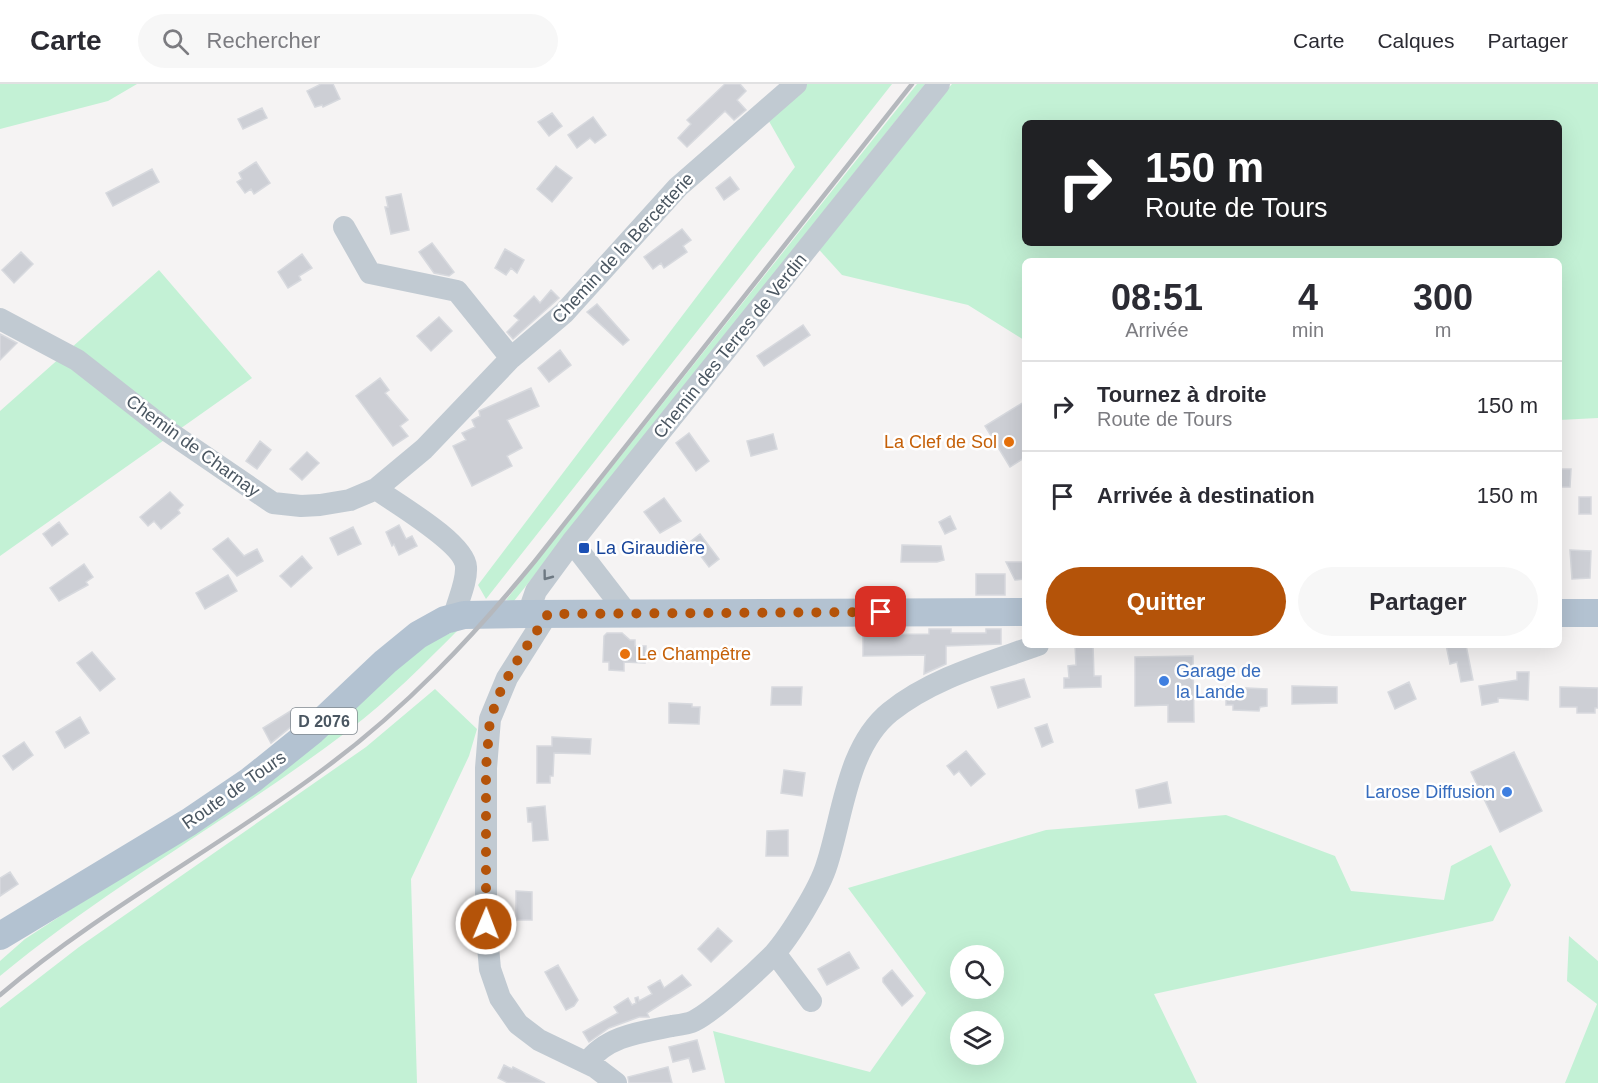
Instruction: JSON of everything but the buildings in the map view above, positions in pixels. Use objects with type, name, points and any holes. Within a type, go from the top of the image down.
[{"type":"main road","name":"Route de Tours","points":[[0,936],[180,828],[251,780],[312,731],[405,645],[432,627],[454,617],[626,612],[1022,612]]},
{"type":"main road","points":[[1562,613],[1598,613]]},
{"type":"street","name":"Chemin de la Bercetterie","points":[[376,489],[424,449],[511,358],[571,306],[678,187],[796,84]]},
{"type":"street","name":"Chemin des Terres de Verdin","points":[[616,1083],[587,1063],[540,1040],[518,1024],[500,998],[490,969],[488,949],[486,768],[490,719],[501,690],[538,614],[536,591],[572,542],[939,84]]},
{"type":"street","points":[[344,227],[370,273],[457,291],[511,358]]},
{"type":"street","name":"Chemin de Charnay","points":[[0,319],[77,360],[169,432],[273,502],[301,506],[320,505],[350,500],[376,489]]},
{"type":"street","points":[[376,489],[442,537],[462,556],[466,568],[454,617]]},
{"type":"street","points":[[572,542],[626,612]]},
{"type":"street","points":[[587,1063],[594,1053],[633,1033],[693,1022],[710,1011],[775,952],[813,895],[826,867],[856,762],[866,739],[888,713],[916,692],[1030,648]]},
{"type":"street","points":[[775,952],[811,1001]]},
{"type":"green space","points":[[0,84],[137,84],[108,101],[0,129]]},
{"type":"green space","points":[[806,84],[892,84],[486,599],[478,585],[795,167],[766,116]]},
{"type":"green space","points":[[917,84],[925,84],[514,601],[506,600]]},
{"type":"green space","points":[[952,84],[1598,84],[1598,418],[1562,420],[1562,258],[1022,258],[1022,339],[968,305],[842,275],[813,243]]},
{"type":"green space","points":[[159,270],[252,378],[0,556],[0,411]]},
{"type":"green space","points":[[459,629],[392,694],[349,730],[306,762],[85,911],[0,976],[0,961],[25,939],[171,844],[424,645]]},
{"type":"green space","points":[[435,689],[477,729],[469,756],[411,879],[417,1083],[0,1083],[0,1008],[79,947],[366,747]]},
{"type":"green space","points":[[1226,815],[1335,856],[1351,891],[1444,900],[1451,866],[1491,845],[1511,885],[1493,921],[1154,994],[1197,1083],[725,1083],[713,1031],[870,1072],[926,993],[848,888],[1046,830]]},
{"type":"green space","points":[[1569,936],[1598,961],[1598,1083],[1565,1083],[1597,1004],[1567,981]]},
{"type":"railway","points":[[0,995],[78,934],[244,825],[325,768],[383,722],[410,697],[487,618],[535,561],[912,84]]},
{"type":"place","name":"La Clef de Sol","points":[[1009,442]]},
{"type":"place","name":"La Giraudière","points":[[584,548]]},
{"type":"place","name":"Le Champêtre","points":[[625,654]]},
{"type":"place","name":"Garage de la Lande","points":[[1164,681]]},
{"type":"place","name":"Larose Diffusion","points":[[1507,792]]},
{"type":"route","points":[[486,924],[486,768],[490,719],[513,667],[548,614],[881,612]]}]
